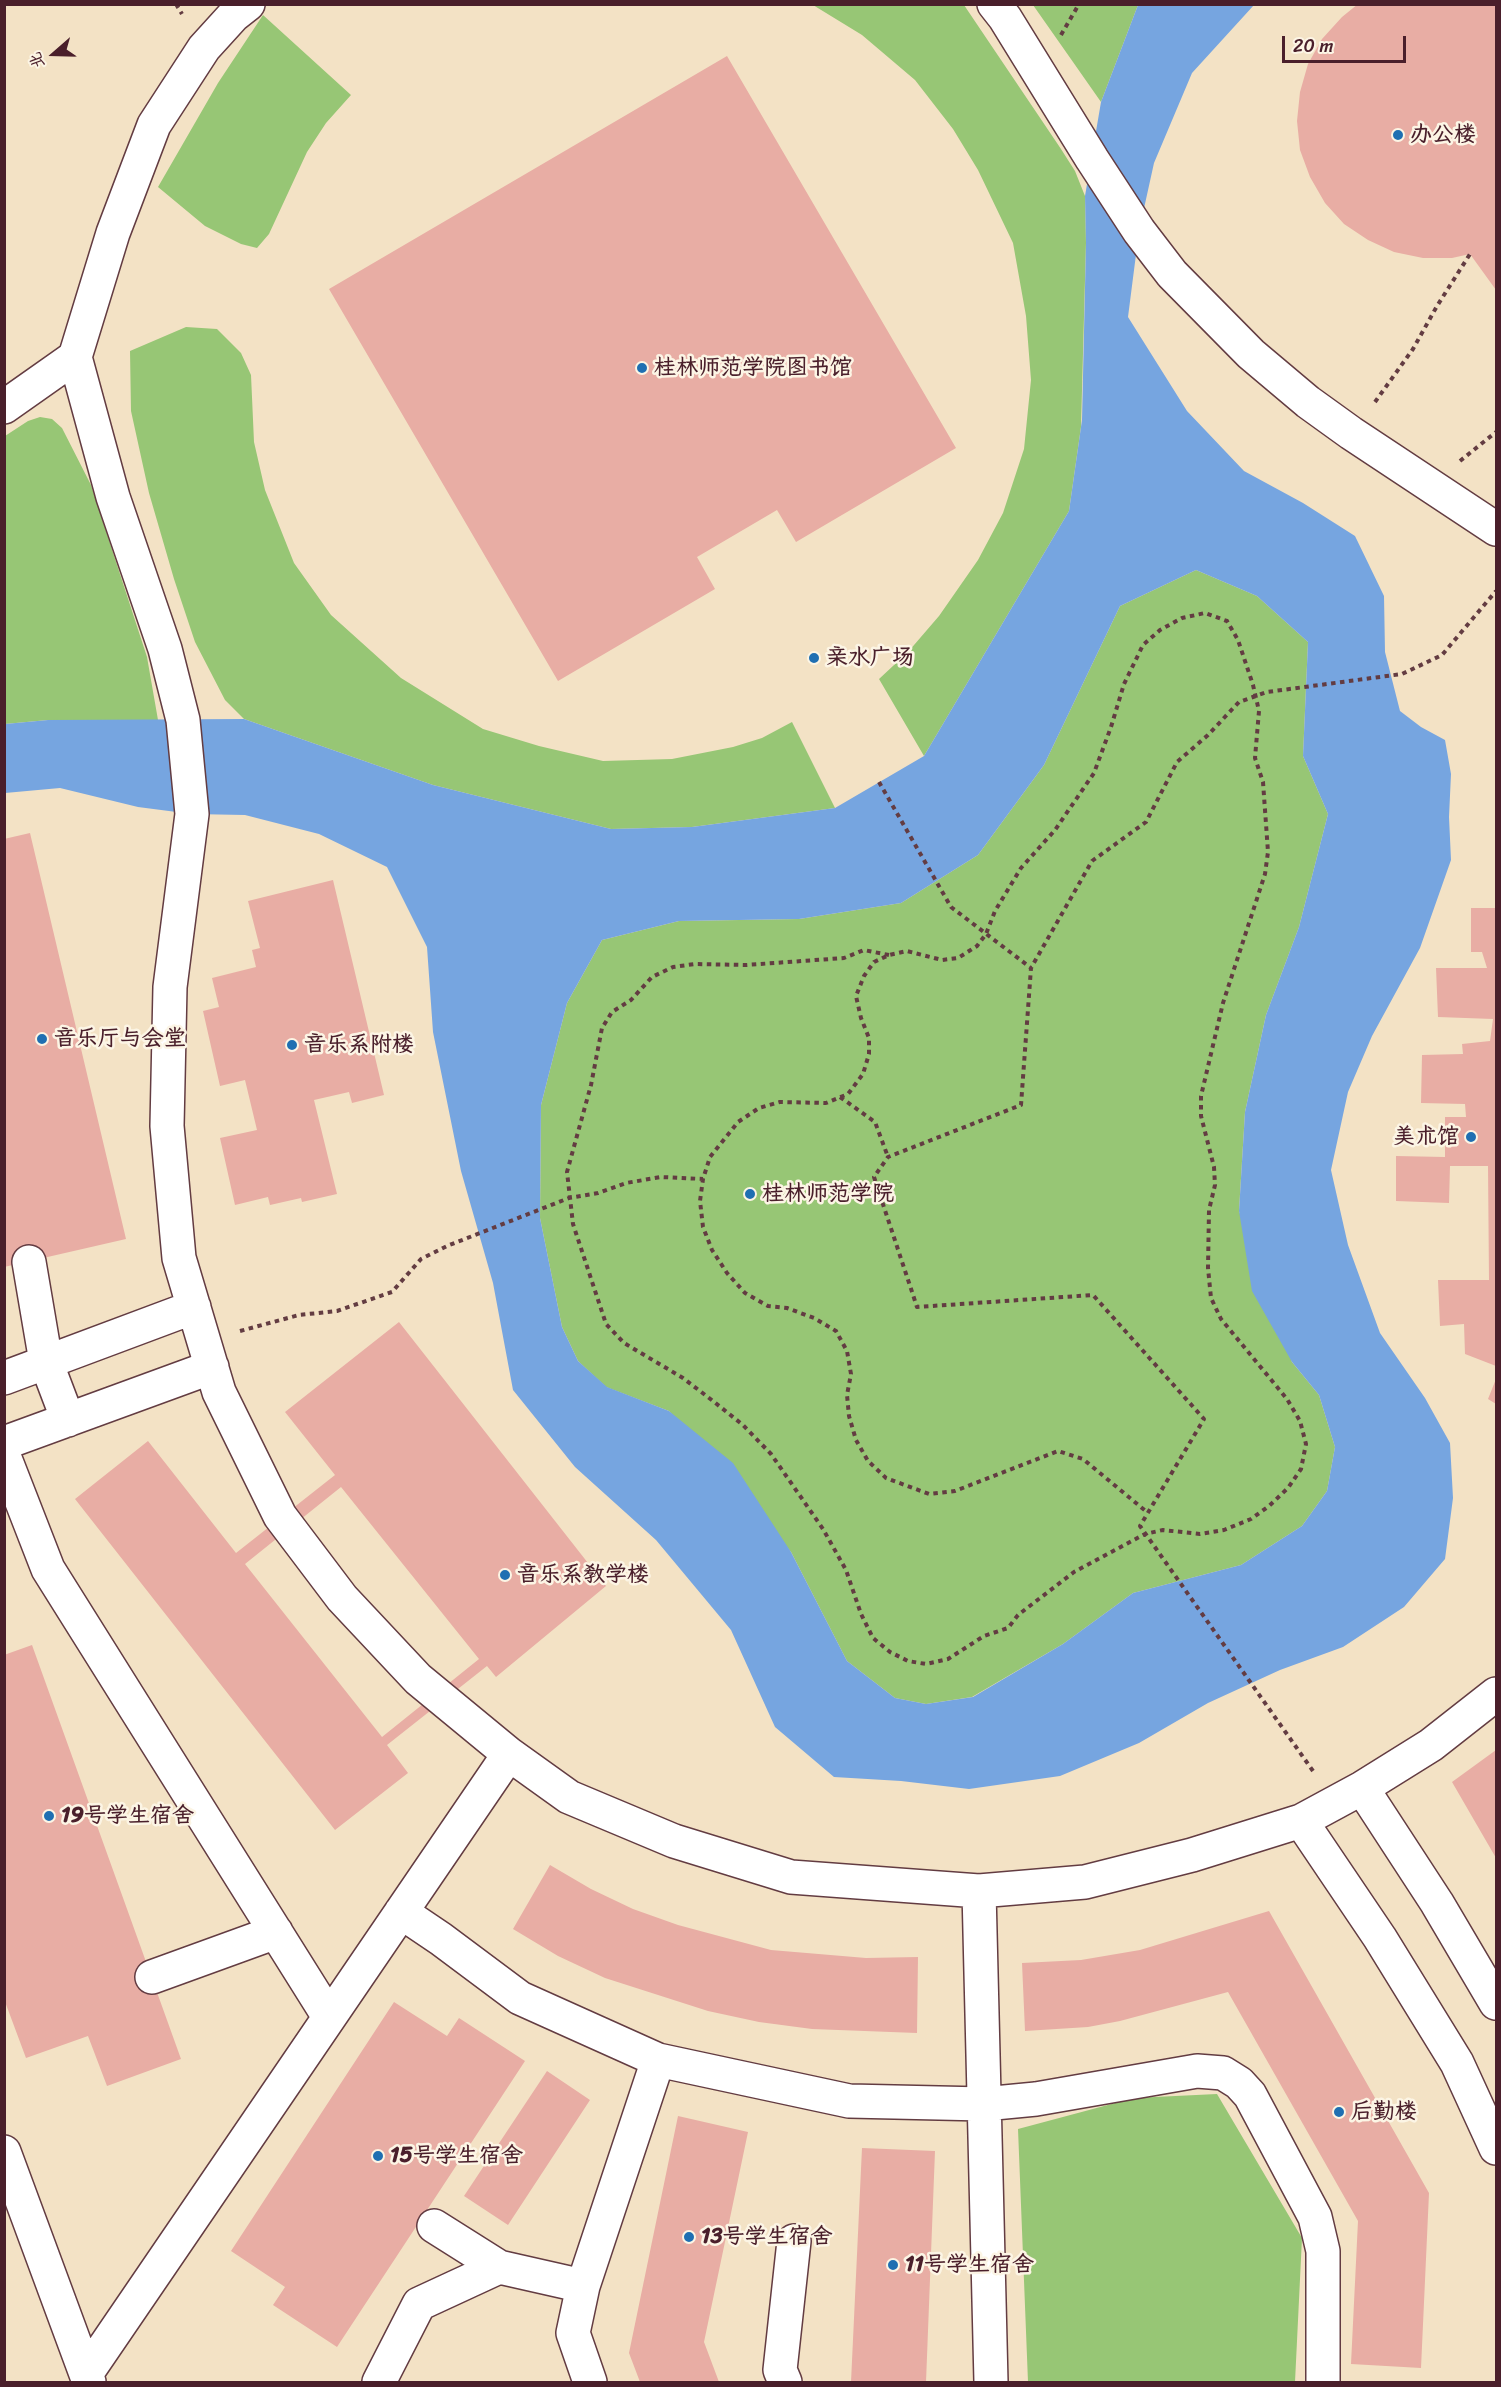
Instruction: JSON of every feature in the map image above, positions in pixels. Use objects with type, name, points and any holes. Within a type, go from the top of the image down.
[{"type":"street","points":[[248,4],[234,15],[204,48],[154,124],[113,233],[75,357],[113,497],[165,649],[183,720],[192,814],[171,987],[167,1126],[179,1258],[219,1392],[280,1516],[342,1598],[418,1679],[509,1754],[569,1797],[674,1841],[791,1878],[979,1891],[1085,1882],[1192,1855],[1301,1821],[1431,1745],[1497,1694]]},
{"type":"street","points":[[994,4],[1139,231],[1172,274],[1251,354],[1308,402],[1351,434],[1497,529]]},
{"type":"street","points":[[4,407],[75,357]]},
{"type":"street","points":[[29,1262],[46,1362],[68,1420]]},
{"type":"street","points":[[4,1378],[194,1307]]},
{"type":"street","points":[[4,1443],[68,1420],[208,1354]]},
{"type":"street","points":[[4,1456],[48,1569],[330,2017]]},
{"type":"street","points":[[87,2378],[509,1754]]},
{"type":"street","points":[[1348,1795],[1437,1904],[1497,2003]]},
{"type":"street","points":[[1301,1821],[1380,1938],[1457,2063],[1497,2148]]},
{"type":"street","points":[[979,1891],[991,2382]]},
{"type":"street","points":[[401,1912],[520,1998],[658,2060],[849,2101],[984,2104],[1036,2099],[1197,2071],[1223,2073],[1239,2083],[1250,2095],[1315,2217],[1323,2251],[1323,2382]]},
{"type":"street","points":[[152,1977],[276,1932]]},
{"type":"street","points":[[590,2382],[573,2333],[583,2286],[658,2060]]},
{"type":"street","points":[[4,2152],[87,2378]]},
{"type":"street","points":[[434,2226],[499,2267],[583,2286]]},
{"type":"street","points":[[785,2382],[780,2370],[794,2241]]},
{"type":"street","points":[[379,2382],[419,2304],[499,2267]]},
{"type":"path","points":[[1351,434],[1413,350],[1437,306],[1470,254]]},
{"type":"path","points":[[1348,1795],[1259,1695],[1140,1526],[1204,1419],[1093,1295],[917,1307],[874,1177],[888,1157],[1021,1105],[1031,968],[1092,861],[1146,822],[1177,762],[1208,735],[1239,702],[1298,686],[1402,674],[1442,655],[1497,591]]},
{"type":"path","points":[[889,955],[864,950],[844,958],[746,965],[673,966],[652,978],[631,1000],[612,1012],[602,1028],[591,1085],[567,1173],[573,1224],[606,1324],[624,1343],[683,1378],[713,1401],[743,1425],[771,1454],[823,1529],[840,1560],[873,1638],[890,1652],[908,1661],[926,1664],[948,1659],[984,1636],[1008,1628],[1032,1604],[1074,1572],[1145,1534],[1163,1530],[1200,1534],[1224,1530],[1251,1519],[1288,1488],[1301,1469],[1306,1444],[1300,1421],[1287,1399],[1221,1319],[1211,1298],[1208,1268],[1209,1210],[1215,1185],[1214,1167],[1201,1116],[1201,1096],[1223,1003],[1265,874],[1268,852],[1263,782],[1255,758],[1259,711],[1238,640],[1227,621],[1205,613],[1182,618],[1143,645],[1124,684],[1094,772],[1055,830],[1021,868],[995,911],[986,934],[977,946],[958,957],[942,960],[907,951],[889,955],[874,962],[864,976],[856,996],[869,1038],[869,1054],[863,1074],[848,1094],[826,1103],[780,1102],[759,1108],[738,1122],[710,1157],[703,1179],[700,1201],[703,1227],[712,1250],[726,1273],[745,1293],[768,1306],[787,1308],[814,1318],[836,1330],[847,1351],[851,1374],[847,1395],[849,1416],[856,1440],[868,1461],[886,1478],[929,1494],[956,1491],[1058,1451],[1083,1459],[1148,1513]]},
{"type":"path","points":[[879,782],[951,907],[1031,968]]},
{"type":"path","points":[[840,1097],[875,1122],[888,1157]]},
{"type":"path","points":[[208,1354],[299,1315],[337,1311],[392,1292],[421,1259],[447,1246],[569,1198],[598,1193],[626,1183],[661,1177],[703,1179]]},
{"type":"green space","points":[[813,5],[964,5],[1075,171],[1085,196],[1086,243],[1081,427],[1069,511],[924,756],[879,679],[908,652],[939,616],[978,560],[1003,513],[1024,449],[1031,380],[1026,316],[1013,243],[978,170],[953,129],[915,80],[862,35]]},
{"type":"green space","points":[[1033,5],[1138,5],[1101,102],[1073,62]]},
{"type":"green space","points":[[263,15],[351,95],[326,123],[307,152],[269,234],[257,248],[241,244],[205,226],[158,187],[218,83]]},
{"type":"green space","points":[[186,327],[217,329],[241,353],[251,375],[254,442],[265,490],[294,563],[331,615],[401,678],[483,729],[539,746],[603,761],[672,759],[733,747],[762,738],[792,722],[835,808],[692,827],[611,829],[433,785],[244,719],[225,700],[195,642],[149,493],[131,411],[130,351]]},
{"type":"green space","points":[[40,417],[52,419],[62,428],[91,485],[147,657],[158,720],[48,720],[5,724],[5,436],[28,421]]},
{"type":"green space","points":[[1196,570],[1257,596],[1308,642],[1303,756],[1328,814],[1299,927],[1266,1015],[1245,1112],[1239,1211],[1292,1362],[1319,1395],[1335,1447],[1327,1491],[1302,1526],[1241,1565],[1133,1593],[1063,1644],[972,1697],[926,1704],[895,1698],[847,1661],[791,1552],[669,1411],[606,1387],[578,1361],[562,1327],[540,1218],[541,1105],[567,1003],[602,940],[679,921],[799,919],[901,903],[978,855],[1044,765],[1120,606]]},
{"type":"green space","points":[[1217,2094],[1302,2238],[1295,2382],[1028,2382],[1018,2129],[1134,2098]]},
{"type":"water","points":[[1138,5],[1254,5],[1192,73],[1154,163],[1139,231],[1128,317],[1187,411],[1244,471],[1303,503],[1355,536],[1384,596],[1385,652],[1400,711],[1421,727],[1445,740],[1451,774],[1449,817],[1451,860],[1420,948],[1372,1036],[1348,1092],[1331,1170],[1348,1245],[1380,1333],[1425,1398],[1450,1443],[1453,1498],[1445,1559],[1404,1607],[1343,1647],[1280,1670],[1208,1703],[1139,1743],[1060,1776],[969,1789],[901,1781],[834,1777],[775,1727],[731,1630],[656,1540],[575,1467],[513,1390],[493,1283],[461,1171],[433,1032],[427,947],[387,867],[319,834],[245,815],[192,814],[138,807],[60,788],[5,793],[5,724],[48,720],[244,719],[433,785],[611,829],[692,827],[835,808],[924,756],[1069,511],[1082,420],[1085,196],[1101,102]],"holes":[[[1196,570],[1257,596],[1308,642],[1303,756],[1328,814],[1299,927],[1266,1015],[1245,1112],[1239,1211],[1252,1291],[1292,1362],[1319,1395],[1335,1447],[1327,1491],[1302,1526],[1241,1565],[1133,1593],[1063,1644],[973,1697],[926,1704],[895,1698],[847,1661],[791,1552],[733,1463],[669,1411],[607,1387],[578,1361],[562,1327],[540,1218],[541,1105],[567,1003],[602,940],[679,921],[799,919],[901,903],[978,855],[1044,765],[1120,606]]]},
{"type":"building","name":"办公楼","points":[[1358,4],[1496,4],[1496,290],[1470,254],[1452,258],[1423,258],[1394,252],[1368,240],[1344,224],[1325,203],[1310,177],[1300,150],[1297,121],[1300,92],[1308,64],[1322,39],[1342,17]]},
{"type":"building","name":"桂林师范学院图书馆","points":[[727,56],[956,448],[796,542],[777,510],[697,557],[715,589],[558,681],[329,289]]},
{"type":"building","name":"音乐厅与会堂","points":[[30,833],[126,1239],[4,1267],[4,839]]},
{"type":"building","name":"音乐系附楼","points":[[333,880],[384,1095],[352,1103],[349,1092],[314,1100],[337,1194],[302,1202],[301,1198],[270,1205],[268,1197],[235,1205],[220,1138],[257,1130],[245,1080],[220,1086],[203,1011],[219,1007],[212,978],[256,967],[252,950],[260,948],[248,901]]},
{"type":"building","name":"美术馆","points":[[1471,908],[1496,908],[1496,1366],[1465,1354],[1464,1324],[1440,1326],[1438,1280],[1489,1280],[1488,1166],[1450,1166],[1449,1203],[1396,1201],[1396,1156],[1445,1157],[1445,1117],[1466,1117],[1465,1104],[1421,1103],[1422,1055],[1463,1054],[1462,1044],[1490,1041],[1493,1019],[1438,1017],[1436,968],[1487,968],[1482,952],[1471,952]]},
{"type":"building","name":"音乐系教学楼","points":[[399,1322],[606,1586],[496,1677],[487,1666],[387,1745],[408,1773],[335,1830],[75,1499],[148,1441],[236,1553],[335,1475],[285,1412]],"holes":[[[341,1487],[479,1659],[382,1737],[245,1564]]]},
{"type":"building","points":[[1496,1379],[1496,1404],[1488,1399]]},
{"type":"building","name":"19号学生宿舍","points":[[32,1645],[181,2059],[107,2086],[88,2036],[26,2058],[4,1999],[4,1655]]},
{"type":"building","points":[[1496,1750],[1496,1858],[1452,1782]]},
{"type":"building","points":[[550,1865],[591,1889],[633,1909],[678,1925],[771,1950],[866,1958],[918,1957],[917,2033],[812,2029],[759,2022],[708,2011],[605,1978],[558,1956],[513,1929]]},
{"type":"building","name":"后勤楼","points":[[1269,1911],[1429,2193],[1421,2368],[1351,2364],[1358,2221],[1228,1992],[1120,2021],[1088,2027],[1025,2031],[1022,1963],[1081,1960],[1140,1950]]},
{"type":"building","name":"15号学生宿舍","points":[[394,2002],[447,2036],[459,2018],[525,2061],[337,2347],[273,2305],[285,2287],[231,2251]]},
{"type":"building","points":[[547,2071],[590,2100],[508,2225],[464,2196]]},
{"type":"building","name":"13号学生宿舍","points":[[678,2116],[748,2132],[704,2342],[719,2382],[640,2382],[629,2353]]},
{"type":"building","name":"11号学生宿舍","points":[[862,2148],[935,2151],[926,2382],[851,2382]]},
{"type":"place","name":"办公楼","points":[[1398,135]]},
{"type":"place","name":"桂林师范学院图书馆","points":[[642,368]]},
{"type":"place","name":"亲水广场","points":[[814,658]]},
{"type":"place","name":"音乐厅与会堂","points":[[42,1039]]},
{"type":"place","name":"音乐系附楼","points":[[292,1045]]},
{"type":"place","name":"美术馆","points":[[1471,1137]]},
{"type":"place","name":"桂林师范学院","points":[[750,1194]]},
{"type":"place","name":"音乐系教学楼","points":[[505,1575]]},
{"type":"place","name":"19号学生宿舍","points":[[49,1816]]},
{"type":"place","name":"后勤楼","points":[[1339,2112]]},
{"type":"place","name":"15号学生宿舍","points":[[378,2156]]},
{"type":"place","name":"13号学生宿舍","points":[[689,2237]]},
{"type":"place","name":"11号学生宿舍","points":[[893,2265]]}]
